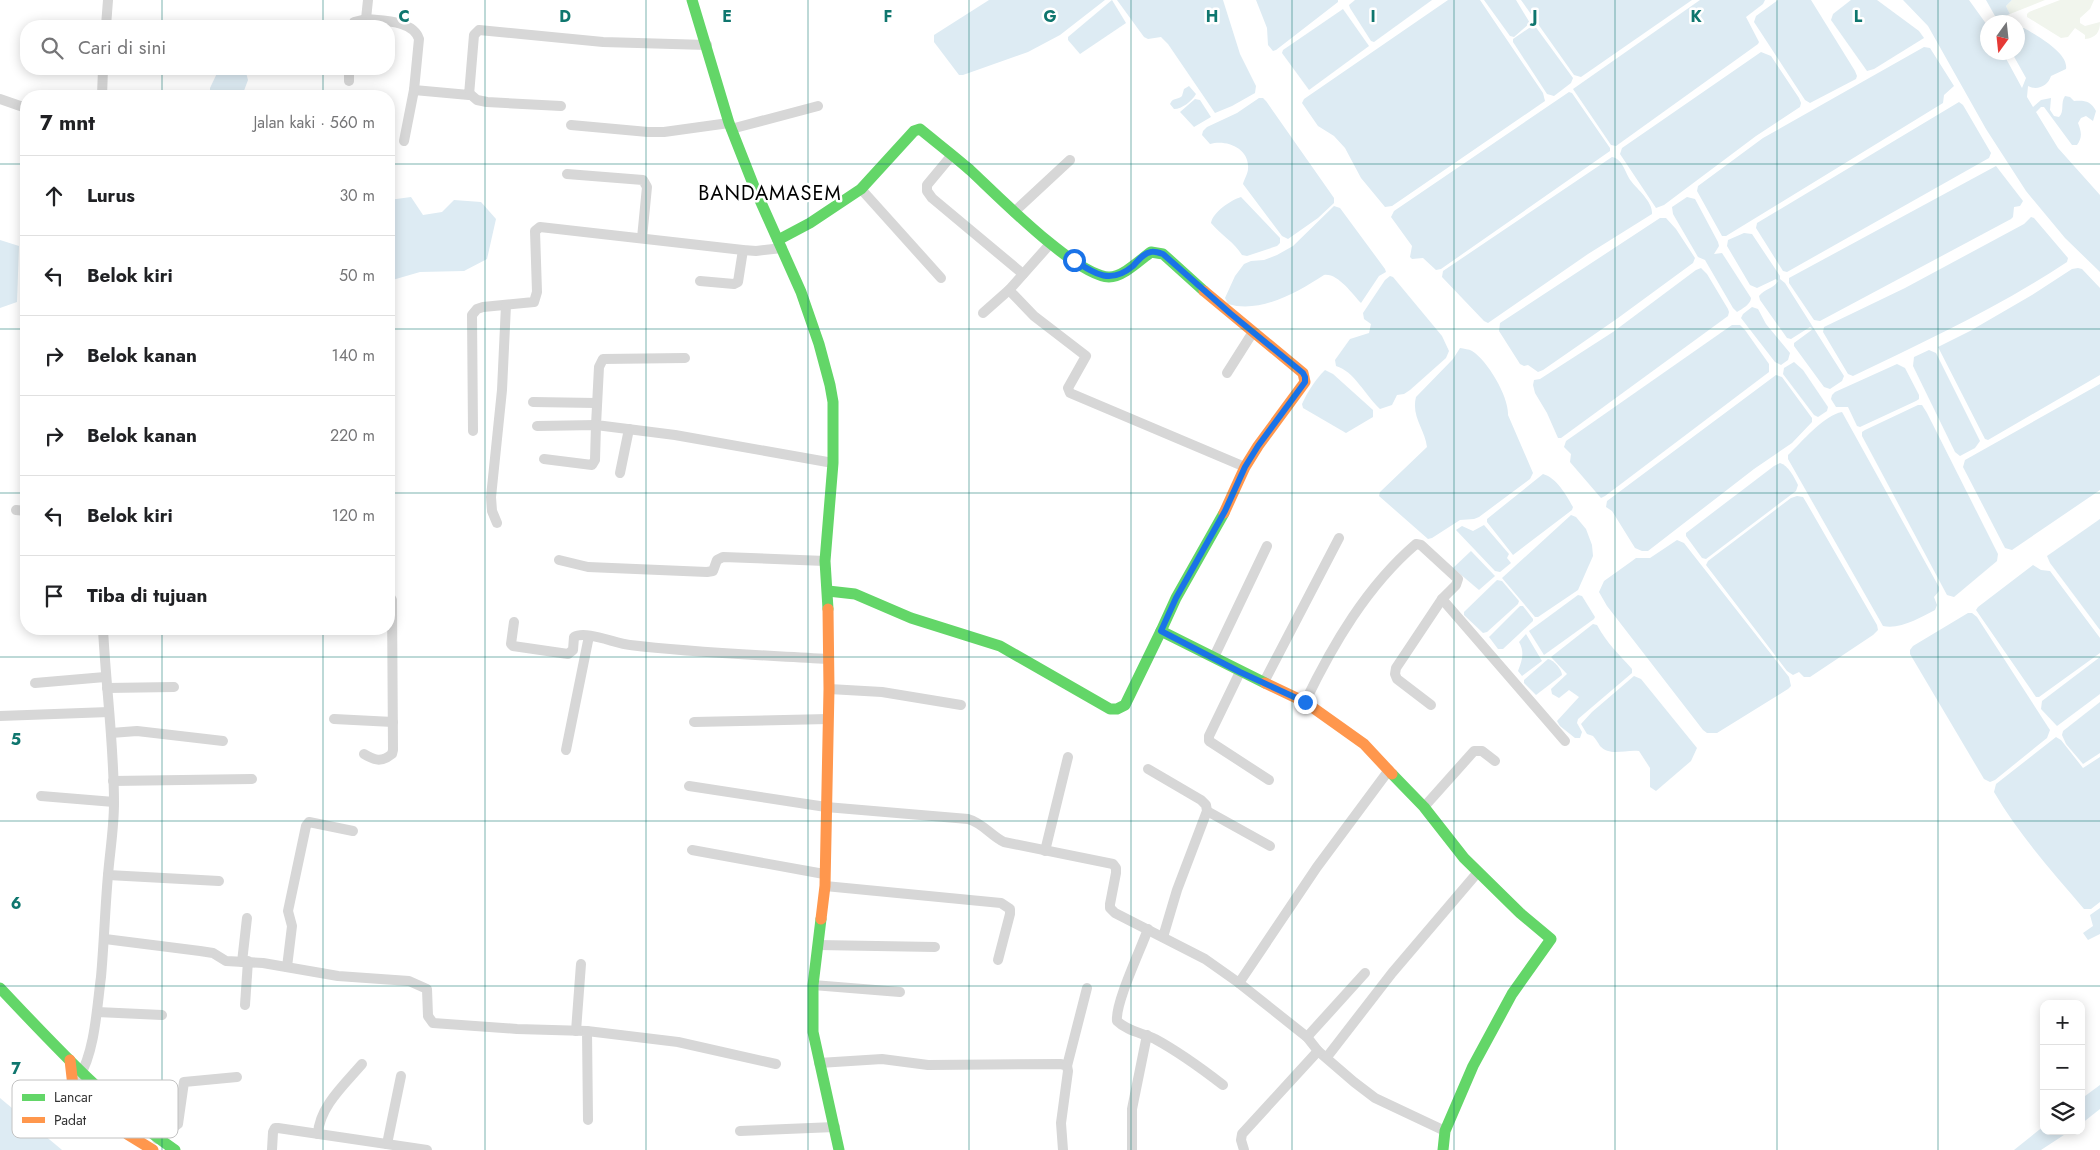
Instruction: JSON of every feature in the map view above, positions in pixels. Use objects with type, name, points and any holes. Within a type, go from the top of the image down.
[{"type":"street","points":[[106,20],[108,0]]},
{"type":"street","points":[[366,19],[368,0]]},
{"type":"street","points":[[692,0],[730,126],[817,337],[830,384],[834,420],[833,463],[825,561],[828,591],[829,689],[825,886],[813,985],[813,1032],[839,1150]]},
{"type":"street","points":[[362,20],[373,20]]},
{"type":"street","points":[[395,23],[407,25],[416,32],[418,38],[414,90],[404,141]]},
{"type":"street","points":[[470,94],[474,35],[479,30],[603,42],[707,45]]},
{"type":"street","points":[[102,90],[103,75]]},
{"type":"street","points":[[349,75],[349,81]]},
{"type":"street","points":[[414,90],[466,96],[470,94]]},
{"type":"street","points":[[470,94],[477,100],[487,102],[561,106]]},
{"type":"street","points":[[0,99],[20,106]]},
{"type":"street","points":[[571,125],[648,132],[730,126],[818,106]]},
{"type":"street","points":[[473,431],[472,315],[477,309],[483,307],[532,303],[536,299],[536,229],[540,227],[756,251],[780,244],[861,189],[916,129],[922,129],[1050,244],[1092,272],[1108,277],[1118,275],[1132,266],[1141,257],[1151,252],[1163,254],[1231,314],[1303,373],[1305,377],[1305,382],[1245,467],[1225,511],[1176,598],[1125,705],[1117,709],[1110,709],[1088,698],[1000,646],[912,618],[855,594],[828,591]]},
{"type":"street","points":[[952,156],[927,185],[927,192],[1023,274]]},
{"type":"street","points":[[1014,212],[1070,160]]},
{"type":"street","points":[[567,174],[643,180],[646,182],[642,238]]},
{"type":"street","points":[[861,189],[941,278]]},
{"type":"street","points":[[983,313],[1009,290],[1050,244]]},
{"type":"street","points":[[700,281],[734,284],[738,282],[743,250]]},
{"type":"street","points":[[1009,290],[1034,316],[1086,356],[1068,388],[1070,393],[1245,467]]},
{"type":"street","points":[[497,523],[492,511],[491,496],[502,390],[506,305]]},
{"type":"street","points":[[1227,373],[1253,332]]},
{"type":"street","points":[[544,459],[592,465],[595,460],[596,403],[599,367],[603,359],[685,358]]},
{"type":"street","points":[[533,402],[596,403]]},
{"type":"street","points":[[537,426],[596,425],[630,428],[833,463]]},
{"type":"street","points":[[620,473],[630,428]]},
{"type":"street","points":[[1264,682],[1339,538]]},
{"type":"street","points":[[1305,702],[1333,649],[1376,585],[1391,567],[1416,544],[1421,545],[1458,579],[1456,585],[1442,599],[1398,663],[1395,674],[1397,679],[1431,706]]},
{"type":"street","points":[[1214,657],[1267,546]]},
{"type":"street","points":[[559,560],[588,567],[707,572],[713,571],[716,560],[723,557],[825,561]]},
{"type":"street","points":[[1442,599],[1565,741]]},
{"type":"street","points":[[514,622],[511,644],[515,647],[570,653],[573,650],[574,637],[582,634],[627,645],[692,652],[828,659]]},
{"type":"street","points":[[1161,631],[1240,672],[1305,702],[1364,744],[1424,807],[1464,858],[1520,913],[1549,936],[1550,942],[1512,994],[1473,1066],[1445,1131],[1443,1150]]},
{"type":"street","points":[[77,1080],[82,1073],[92,1041],[97,1012],[114,825],[111,733],[102,635]]},
{"type":"street","points":[[364,754],[375,760],[381,760],[392,754],[392,635]]},
{"type":"street","points":[[566,750],[589,636]]},
{"type":"street","points":[[1240,672],[1209,736],[1209,742],[1269,780]]},
{"type":"street","points":[[35,683],[105,677]]},
{"type":"street","points":[[107,688],[174,688]]},
{"type":"street","points":[[829,689],[882,692],[962,705]]},
{"type":"street","points":[[0,716],[109,712]]},
{"type":"street","points":[[334,719],[393,722]]},
{"type":"street","points":[[694,722],[828,719]]},
{"type":"street","points":[[111,733],[136,731],[224,741]]},
{"type":"street","points":[[1424,807],[1474,751],[1482,751],[1495,761]]},
{"type":"street","points":[[1045,851],[1068,757]]},
{"type":"street","points":[[1148,768],[1201,800],[1206,805],[1207,811],[1177,890],[1163,937]]},
{"type":"street","points":[[1239,983],[1317,868],[1389,770]]},
{"type":"street","points":[[113,781],[252,779]]},
{"type":"street","points":[[689,786],[826,807],[968,819],[981,824],[994,837],[1004,842],[1113,864],[1116,868],[1110,908],[1115,913],[1205,959],[1239,983],[1307,1037],[1318,1050],[1375,1098],[1445,1131]]},
{"type":"street","points":[[41,796],[114,802]]},
{"type":"street","points":[[1207,811],[1270,846]]},
{"type":"street","points":[[286,967],[292,926],[288,910],[306,826],[309,822],[353,830]]},
{"type":"street","points":[[692,850],[824,874]]},
{"type":"street","points":[[1327,1057],[1392,973],[1478,872]]},
{"type":"street","points":[[108,875],[219,881]]},
{"type":"street","points":[[825,886],[1001,903],[1010,909],[1010,914],[998,960]]},
{"type":"street","points":[[245,1005],[247,918]]},
{"type":"street","points":[[1148,929],[1116,1015],[1117,1021],[1122,1026],[1147,1036],[1198,1066],[1223,1085]]},
{"type":"street","points":[[105,939],[200,950],[213,953],[226,961],[286,967],[338,976],[409,982],[421,985],[427,989],[428,1016],[433,1023],[581,1031],[678,1042],[776,1064]]},
{"type":"street","points":[[818,945],[935,947]]},
{"type":"street","points":[[581,964],[581,1031],[588,1120]]},
{"type":"street","points":[[1307,1037],[1365,973]]},
{"type":"street","points":[[813,985],[900,992]]},
{"type":"street","points":[[0,988],[89,1080]]},
{"type":"street","points":[[1063,1150],[1061,1123],[1068,1071],[1066,1066],[1086,988]]},
{"type":"street","points":[[97,1012],[162,1015]]},
{"type":"street","points":[[1132,1150],[1132,1109],[1147,1036]]},
{"type":"street","points":[[1244,1150],[1241,1140],[1242,1134],[1318,1050]]},
{"type":"street","points":[[70,1059],[72,1080]]},
{"type":"street","points":[[819,1064],[882,1059],[928,1065],[1052,1063],[1066,1066]]},
{"type":"street","points":[[318,1134],[321,1119],[328,1105],[362,1064]]},
{"type":"street","points":[[388,1144],[401,1076]]},
{"type":"street","points":[[178,1124],[184,1082],[237,1077]]},
{"type":"street","points":[[740,1131],[835,1126]]},
{"type":"street","points":[[272,1150],[275,1128],[427,1150]]},
{"type":"street","points":[[138,1138],[175,1150]]},
{"type":"shaded area","points":[[989,0],[1105,0],[1060,35],[1028,52],[959,75],[934,42],[934,35]]},
{"type":"shaded area","points":[[1112,0],[1126,23],[1080,54],[1068,40],[1068,37]]},
{"type":"shaded area","points":[[1117,0],[1223,0],[1240,54],[1256,86],[1255,93],[1215,113],[1168,44],[1161,37],[1148,39],[1144,37]]},
{"type":"shaded area","points":[[1256,0],[1338,0],[1338,2],[1273,51],[1268,45],[1267,28]]},
{"type":"shaded area","points":[[1355,0],[1432,0],[1374,42],[1371,41],[1350,8],[1349,5]]},
{"type":"shaded area","points":[[1448,0],[1480,0],[1543,93],[1545,101],[1392,206],[1385,207],[1361,178],[1345,148],[1334,136],[1318,126],[1302,103],[1304,99]]},
{"type":"shaded area","points":[[1484,0],[1516,0],[1530,23],[1514,37],[1510,36]]},
{"type":"shaded area","points":[[1521,0],[1692,0],[1581,77],[1574,75]]},
{"type":"shaded area","points":[[1700,0],[1765,0],[1763,4],[1746,17],[1759,42],[1758,44],[1616,146],[1611,145],[1573,89]]},
{"type":"shaded area","points":[[1778,0],[1811,0],[1855,71],[1856,79],[1810,103],[1805,100],[1754,22],[1756,16]]},
{"type":"shaded area","points":[[1851,0],[1877,0],[1919,31],[1924,38],[1874,69],[1867,71],[1831,20],[1833,14]]},
{"type":"shaded area","points":[[1903,0],[1969,0],[1980,15],[1980,60],[2007,60],[2022,88],[2026,78],[2016,60],[2025,60],[2025,29],[2051,45],[2062,57],[2066,63],[2066,69],[2051,76],[2050,80],[2042,87],[2028,86],[2027,97],[2033,107],[2041,100],[2051,98],[2050,110],[2054,116],[2059,117],[2061,115],[2065,96],[2070,97],[2074,101],[2087,102],[2096,111],[2093,121],[2086,116],[2081,118],[2078,123],[2081,134],[2077,145],[2072,145],[2044,107],[2041,107],[2036,112],[2058,148],[2100,195],[2100,272],[2065,238],[2026,191],[1986,129],[1928,26]]},
{"type":"shaded area","points":[[1986,0],[2012,0],[2006,6],[2010,14],[1994,15]]},
{"type":"shaded area","points":[[2012,0],[2045,0],[2010,14],[2006,6]]},
{"type":"shaded area","points":[[2060,0],[2094,0],[2090,9],[2080,18],[2080,23],[2085,26],[2100,22],[2097,34],[2085,39],[2085,35],[2075,28],[2068,37],[2061,38],[2027,17],[2029,12]]},
{"type":"shaded area","points":[[1343,9],[1369,46],[1309,90],[1282,53],[1283,50]]},
{"type":"shaded area","points":[[1532,26],[1535,26],[1573,78],[1571,83],[1554,96],[1547,94],[1513,42],[1513,39]]},
{"type":"shaded area","points":[[1924,47],[1930,48],[1954,86],[1944,95],[1943,103],[1726,236],[1722,236],[1697,191],[1698,186],[1763,138]]},
{"type":"shaded area","points":[[1761,52],[1771,56],[1799,98],[1800,107],[1756,136],[1664,205],[1656,208],[1620,154],[1622,148]]},
{"type":"shaded area","points":[[216,75],[247,75],[248,80],[244,90],[210,90]]},
{"type":"shaded area","points":[[1189,86],[1196,94],[1186,104],[1174,109],[1170,104],[1171,102],[1182,96],[1184,89]]},
{"type":"shaded area","points":[[1569,92],[1572,93],[1610,148],[1610,151],[1441,269],[1436,270],[1423,258],[1412,259],[1410,257],[1412,246],[1391,217],[1394,211]]},
{"type":"shaded area","points":[[1259,98],[1263,98],[1266,101],[1334,198],[1334,203],[1318,218],[1288,239],[1282,236],[1243,184],[1248,171],[1248,162],[1241,151],[1230,144],[1210,144],[1202,135],[1207,127],[1237,113]]},
{"type":"shaded area","points":[[1195,99],[1200,100],[1211,117],[1194,127],[1180,112]]},
{"type":"shaded area","points":[[1959,102],[1963,105],[1991,153],[1989,158],[1787,272],[1783,271],[1756,228],[1757,223]]},
{"type":"shaded area","points":[[1612,157],[1619,160],[1631,181],[1648,201],[1652,214],[1588,254],[1488,323],[1442,277],[1443,271]]},
{"type":"shaded area","points":[[1996,166],[2023,201],[2020,206],[2014,207],[2011,219],[1820,321],[1814,320],[1789,283],[1789,278]]},
{"type":"shaded area","points":[[411,197],[423,215],[442,212],[454,200],[481,202],[496,219],[487,259],[464,271],[420,272],[395,279],[395,199]]},
{"type":"shaded area","points":[[1241,197],[1280,238],[1280,243],[1277,246],[1247,256],[1242,255],[1211,223],[1215,215],[1223,207]]},
{"type":"shaded area","points":[[1687,197],[1695,199],[1718,242],[1719,246],[1714,254],[1722,253],[1751,298],[1744,308],[1737,312],[1705,260],[1698,257],[1673,214],[1672,207]]},
{"type":"shaded area","points":[[1334,206],[1340,208],[1386,272],[1379,276],[1361,303],[1334,277],[1324,275],[1291,294],[1266,304],[1240,306],[1228,304],[1225,298],[1235,276],[1244,264],[1251,261],[1264,260],[1293,246]]},
{"type":"shaded area","points":[[2031,217],[2034,218],[2068,258],[2067,262],[2015,294],[1962,323],[1853,376],[1848,374],[1823,332],[1824,327],[1905,288],[2024,224]]},
{"type":"shaded area","points":[[1660,218],[1666,218],[1676,229],[1695,258],[1693,263],[1543,370],[1538,372],[1528,365],[1520,364],[1499,331],[1500,323]]},
{"type":"shaded area","points":[[1744,233],[1752,234],[1844,376],[1842,381],[1830,389],[1824,387],[1794,346],[1794,343],[1813,329],[1810,327],[1791,339],[1787,338],[1759,296],[1778,281],[1776,279],[1757,288],[1750,285],[1727,246],[1728,240]]},
{"type":"shaded area","points":[[0,240],[19,246],[17,302],[0,308]]},
{"type":"shaded area","points":[[1701,268],[1707,274],[1728,309],[1728,316],[1561,438],[1558,438],[1547,413],[1535,393],[1534,380],[1540,379],[1613,332]]},
{"type":"shaded area","points":[[2072,269],[2082,269],[2100,288],[2100,375],[1988,440],[1985,439],[1938,347],[2032,295]]},
{"type":"shaded area","points":[[1390,276],[1393,277],[1442,336],[1449,351],[1446,358],[1410,390],[1404,394],[1397,395],[1392,405],[1380,409],[1354,378],[1336,366],[1335,360],[1350,339],[1369,333],[1371,324],[1364,319],[1363,313],[1385,280]]},
{"type":"shaded area","points":[[1752,307],[1758,309],[1766,324],[1790,353],[1788,360],[1781,365],[1775,362],[1741,318]]},
{"type":"shaded area","points":[[1732,325],[1740,325],[1745,330],[1769,364],[1769,372],[1601,498],[1570,462],[1571,454],[1564,447],[1566,441]]},
{"type":"shaded area","points":[[1460,348],[1471,350],[1491,371],[1501,389],[1508,415],[1533,473],[1530,479],[1479,517],[1460,520],[1428,539],[1379,496],[1380,492],[1427,447],[1415,411],[1416,397],[1453,359]]},
{"type":"shaded area","points":[[1929,350],[1936,353],[1980,441],[1975,448],[1960,456],[1955,452],[1913,366],[1914,357]]},
{"type":"shaded area","points":[[1794,362],[1803,370],[1828,407],[1827,411],[1818,417],[1814,415],[1783,374],[1784,368]]},
{"type":"shaded area","points":[[1897,364],[1905,368],[1919,395],[1919,399],[1916,401],[1860,427],[1857,426],[1848,407],[1836,407],[1831,399],[1835,392]]},
{"type":"shaded area","points":[[1325,370],[1333,374],[1373,410],[1373,417],[1346,433],[1303,408],[1302,404],[1309,390]]},
{"type":"shaded area","points":[[1776,375],[1782,377],[1812,418],[1812,422],[1792,443],[1754,469],[1648,551],[1635,548],[1612,511],[1606,507],[1607,501]]},
{"type":"shaded area","points":[[2100,384],[2100,490],[2012,550],[2005,548],[1963,467],[1965,460]]},
{"type":"shaded area","points":[[1918,405],[1922,405],[1927,413],[1998,554],[1997,561],[1954,597],[1947,595],[1862,436],[1862,432],[1865,430]]},
{"type":"shaded area","points":[[1842,412],[1939,587],[1939,591],[1934,597],[1937,605],[1935,610],[1903,625],[1883,626],[1788,459],[1788,455],[1814,430],[1828,418]]},
{"type":"shaded area","points":[[1780,463],[1795,478],[1798,485],[1796,491],[1706,559],[1702,558],[1686,536],[1686,533]]},
{"type":"shaded area","points":[[1543,474],[1553,479],[1561,487],[1573,507],[1572,510],[1513,555],[1487,522],[1487,519]]},
{"type":"shaded area","points":[[1803,497],[1877,625],[1878,630],[1810,677],[1804,677],[1799,672],[1793,675],[1787,671],[1706,565],[1708,561],[1791,498]]},
{"type":"shaded area","points":[[1571,515],[1576,517],[1586,529],[1592,545],[1593,556],[1578,590],[1538,617],[1535,617],[1502,578]]},
{"type":"shaded area","points":[[2100,519],[2100,630],[2050,563],[2047,556]]},
{"type":"shaded area","points":[[1484,525],[1509,554],[1507,558],[1511,563],[1500,572],[1495,571],[1456,530],[1462,526],[1473,531]]},
{"type":"shaded area","points":[[1677,540],[1684,543],[1789,677],[1791,686],[1717,733],[1707,733],[1703,730],[1607,606],[1599,592],[1604,581],[1636,558],[1650,558]]},
{"type":"shaded area","points":[[1471,551],[1495,576],[1479,590],[1453,568]]},
{"type":"shaded area","points":[[2033,565],[2041,570],[2050,571],[2100,638],[2100,653],[2039,697],[2036,697],[1976,610]]},
{"type":"shaded area","points":[[1497,580],[1502,581],[1519,601],[1487,632],[1483,633],[1464,615],[1464,612]]},
{"type":"shaded area","points":[[1578,595],[1582,596],[1595,617],[1594,619],[1544,655],[1529,631]]},
{"type":"shaded area","points":[[1520,606],[1523,606],[1533,621],[1503,649],[1498,649],[1489,637]]},
{"type":"shaded area","points":[[1968,613],[1972,613],[1977,617],[2050,730],[2047,738],[1990,782],[1984,779],[1910,654],[1913,646]]},
{"type":"shaded area","points":[[1593,624],[1597,625],[1609,643],[1632,669],[1632,673],[1578,719],[1577,723],[1582,732],[1580,738],[1575,738],[1560,726],[1557,721],[1579,697],[1569,690],[1559,698],[1552,694],[1551,689],[1567,674],[1551,657]]},
{"type":"shaded area","points":[[1526,634],[1542,661],[1522,676],[1518,671],[1522,660],[1519,642]]},
{"type":"shaded area","points":[[2100,657],[2100,694],[2057,726],[2041,709],[2042,701]]},
{"type":"shaded area","points":[[1548,659],[1553,661],[1562,675],[1536,695],[1524,683],[1524,680]]},
{"type":"shaded area","points":[[1634,676],[1641,679],[1697,748],[1691,761],[1656,791],[1650,787],[1650,768],[1639,751],[1608,751],[1600,746],[1593,736],[1587,734],[1581,724],[1592,712]]},
{"type":"shaded area","points":[[2100,702],[2100,753],[2083,764],[2066,744],[2062,735],[2063,731]]},
{"type":"shaded area","points":[[2056,737],[2061,740],[2083,768],[2100,757],[2100,902],[2091,909],[2084,909],[2048,867],[2014,823],[1994,792],[1996,784]]},
{"type":"shaded area","points":[[2100,908],[2100,934],[2088,940],[2083,933],[2093,926],[2090,915]]},
{"type":"shaded area","points":[[2100,1085],[2100,1109],[2085,1121],[2085,1096]]},
{"type":"shaded area","points":[[0,1098],[12,1108],[12,1138],[48,1138],[62,1150],[0,1150]]},
{"type":"shaded area","points":[[2040,1129],[2040,1135],[2064,1135],[2041,1150],[2014,1150]]},
{"type":"traffic: fast","points":[[692,0],[729,123],[755,189],[801,292],[819,344],[830,385],[833,402],[833,463],[825,561],[828,609]]},
{"type":"traffic: fast","points":[[778,240],[810,223],[861,189],[914,131],[920,129],[970,170],[1037,232],[1077,263],[1095,273],[1109,277],[1126,271],[1151,252],[1163,254],[1204,291]]},
{"type":"traffic: fast","points":[[1161,631],[1176,598],[1224,513]]},
{"type":"traffic: fast","points":[[828,591],[855,594],[911,618],[1000,646],[1110,709],[1117,709],[1125,705],[1161,631],[1265,683]]},
{"type":"traffic: fast","points":[[1392,774],[1424,807],[1464,858],[1520,913],[1551,939],[1512,994],[1473,1066],[1445,1131],[1443,1150]]},
{"type":"traffic: fast","points":[[821,919],[813,985],[813,1032],[839,1150]]},
{"type":"traffic: fast","points":[[0,988],[90,1080]]},
{"type":"traffic: fast","points":[[159,1138],[175,1150]]},
{"type":"traffic: slow","points":[[1204,291],[1303,373],[1305,382],[1245,467],[1224,513]]},
{"type":"traffic: slow","points":[[821,919],[825,886],[829,689],[828,609]]},
{"type":"traffic: slow","points":[[1265,683],[1305,702],[1364,744],[1392,774]]},
{"type":"traffic: slow","points":[[70,1060],[72,1080]]},
{"type":"traffic: slow","points":[[134,1138],[153,1150]]},
{"type":"district","name":"BANDAMASEM","points":[[770,193]]},
{"type":"route","points":[[1074,260],[1092,272],[1108,277],[1118,275],[1132,266],[1141,257],[1151,252],[1163,254],[1231,314],[1303,373],[1305,382],[1245,467],[1225,511],[1176,598],[1161,631],[1240,672],[1305,702]]}]
